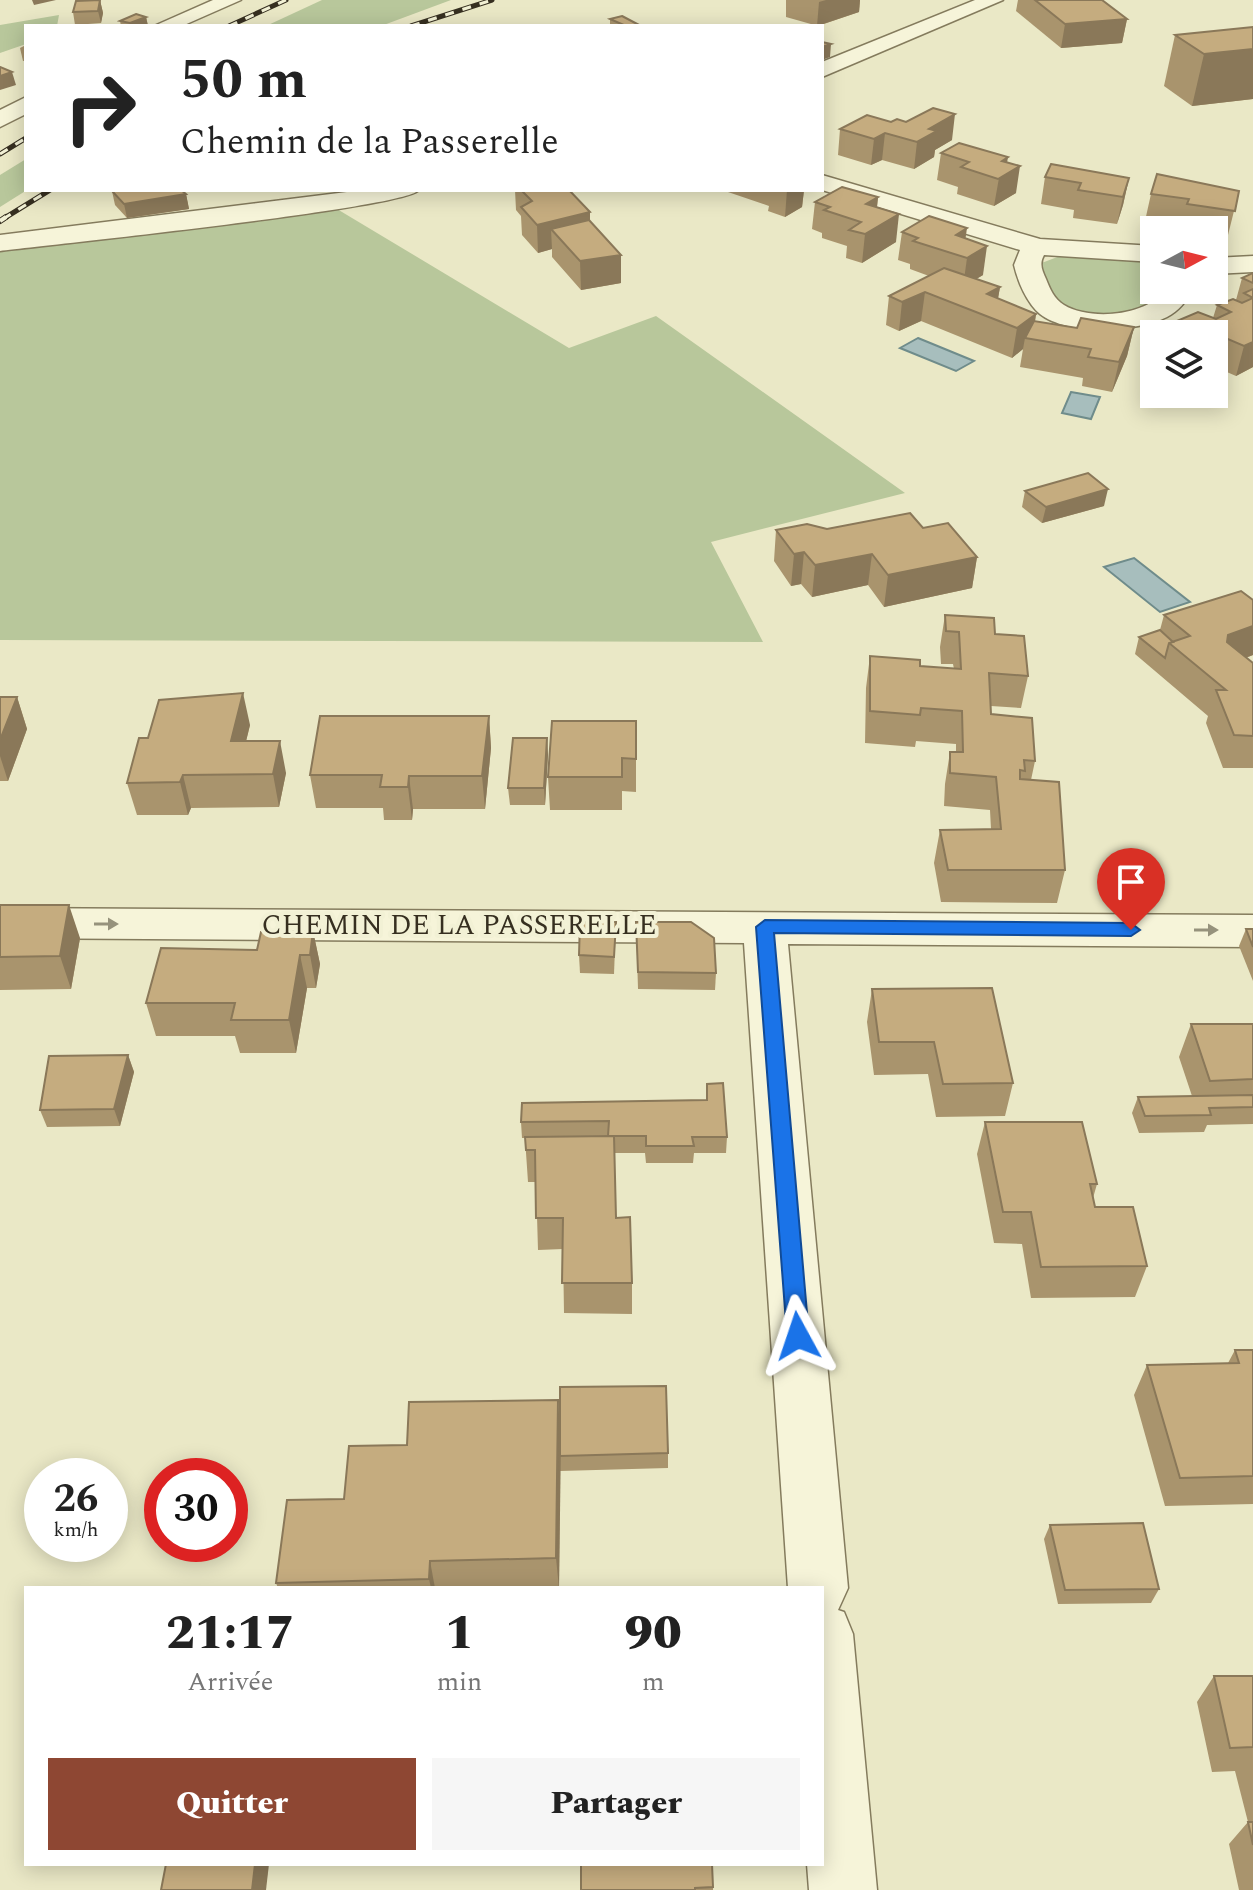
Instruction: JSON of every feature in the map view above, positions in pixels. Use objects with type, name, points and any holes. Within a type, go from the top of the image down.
[{"type":"street","points":[[169,24],[231,0]]},
{"type":"street","points":[[824,69],[993,0]]},
{"type":"street","points":[[0,120],[24,105]]},
{"type":"street","points":[[824,183],[1038,247],[1140,253]]},
{"type":"street","points":[[0,243],[395,192]]},
{"type":"street","points":[[1038,247],[1030,253],[1026,267],[1042,301],[1068,316],[1096,322],[1137,318],[1166,304]]},
{"type":"street","points":[[1228,265],[1253,264]]},
{"type":"street","name":"CHEMIN DE LA PASSERELLE","points":[[0,923],[1253,931]]},
{"type":"street","points":[[765,927],[818,1586]]},
{"type":"street","points":[[824,1658],[843,1890]]},
{"type":"green space","points":[[322,0],[451,0],[386,24],[270,24]]},
{"type":"green space","points":[[59,15],[57,24],[24,24],[24,45],[0,53],[0,25]]},
{"type":"green space","points":[[24,160],[24,192],[0,207],[0,175]]},
{"type":"green space","points":[[337,209],[569,348],[656,316],[905,493],[711,542],[763,642],[0,640],[0,250]]},
{"type":"green space","points":[[1060,256],[1140,259],[1140,304],[1146,304],[1112,314],[1067,308],[1054,303],[1039,264]]},
{"type":"water","points":[[918,338],[974,361],[956,371],[900,348]]},
{"type":"water","points":[[1071,392],[1100,397],[1091,419],[1062,413]]},
{"type":"water","points":[[1134,558],[1190,602],[1160,612],[1104,567]]},
{"type":"building","points":[[100,0],[98,11],[73,12],[76,1]]},
{"type":"building","points":[[1035,0],[1102,0],[1127,19],[1065,24]]},
{"type":"building","points":[[136,14],[146,17],[130,23],[120,21]]},
{"type":"building","points":[[622,16],[637,24],[621,24],[610,19]]},
{"type":"building","points":[[1253,27],[1253,49],[1204,54],[1175,35]]},
{"type":"building","points":[[0,67],[12,72],[0,76]]},
{"type":"building","points":[[933,108],[955,114],[929,129],[937,131],[917,142],[885,133],[874,139],[840,129],[867,115],[891,122],[897,119],[906,122]]},
{"type":"building","points":[[959,143],[1008,157],[1002,161],[1020,166],[998,179],[961,167],[969,162],[941,153]]},
{"type":"building","points":[[1051,164],[1129,178],[1123,197],[1078,190],[1081,183],[1045,177]]},
{"type":"building","points":[[1157,174],[1239,191],[1235,211],[1187,204],[1189,199],[1151,194]]},
{"type":"building","points":[[842,187],[878,197],[866,204],[899,214],[865,234],[849,230],[861,222],[824,210],[830,207],[815,202]]},
{"type":"building","points":[[113,192],[186,194],[124,204]]},
{"type":"building","points":[[523,192],[571,192],[590,212],[537,225],[521,207],[532,201]]},
{"type":"building","points":[[929,216],[967,228],[956,235],[987,246],[967,258],[913,241],[918,238],[902,232]]},
{"type":"building","points":[[589,220],[621,255],[580,261],[551,229]]},
{"type":"building","points":[[944,268],[1000,287],[987,294],[1036,314],[1017,328],[925,292],[902,302],[889,296]]},
{"type":"building","points":[[1253,273],[1253,283],[1242,278]]},
{"type":"building","points":[[1253,289],[1253,298],[1244,293]]},
{"type":"building","points":[[1253,298],[1253,342],[1244,346],[1228,339],[1228,320],[1179,320],[1198,312],[1216,319],[1231,312],[1217,305],[1228,304],[1233,299],[1242,303]]},
{"type":"building","points":[[1081,318],[1134,327],[1119,362],[1088,357],[1091,349],[1025,338],[1034,321],[1077,328]]},
{"type":"building","points":[[1088,473],[1108,489],[1046,507],[1025,491]]},
{"type":"building","points":[[910,513],[923,528],[948,523],[977,557],[888,575],[872,554],[815,565],[804,552],[794,554],[776,530],[807,524],[827,529]]},
{"type":"building","points":[[1241,591],[1253,600],[1253,626],[1228,635],[1227,642],[1253,663],[1253,736],[1234,735],[1216,690],[1226,690],[1169,643],[1190,636],[1164,615]]},
{"type":"building","points":[[945,615],[994,618],[995,634],[1024,636],[1028,676],[989,673],[991,714],[1032,718],[1035,761],[1024,760],[1025,771],[1020,770],[1020,779],[1059,782],[1065,870],[948,870],[940,830],[1001,829],[996,777],[950,773],[950,752],[963,752],[962,711],[921,708],[920,715],[870,711],[870,656],[920,660],[920,666],[961,669],[959,632],[946,631]]},
{"type":"building","points":[[1160,630],[1173,642],[1169,643],[1165,658],[1139,637]]},
{"type":"building","points":[[243,693],[231,741],[280,741],[273,774],[183,775],[180,782],[127,783],[139,738],[148,738],[159,700]]},
{"type":"building","points":[[0,697],[17,697],[0,740]]},
{"type":"building","points":[[320,716],[489,716],[482,776],[409,776],[408,787],[380,787],[382,775],[310,775]]},
{"type":"building","points":[[552,721],[636,721],[636,759],[622,758],[622,777],[548,777]]},
{"type":"building","points":[[513,738],[547,738],[544,788],[508,788]]},
{"type":"building","points":[[0,905],[69,905],[60,956],[0,957]]},
{"type":"building","points":[[580,922],[616,922],[614,957],[579,955]]},
{"type":"building","points":[[636,922],[691,922],[714,938],[716,973],[638,972]]},
{"type":"building","points":[[1246,929],[1253,929],[1253,947]]},
{"type":"building","points":[[313,931],[310,955],[300,955],[289,1020],[231,1020],[235,1003],[146,1003],[161,948],[257,950],[261,932]]},
{"type":"building","points":[[992,988],[1013,1083],[943,1084],[934,1042],[879,1042],[872,989]]},
{"type":"building","points":[[1191,1024],[1253,1024],[1253,1079],[1210,1081]]},
{"type":"building","points":[[128,1055],[114,1109],[40,1110],[49,1056]]},
{"type":"building","points":[[723,1083],[727,1137],[692,1137],[694,1146],[646,1146],[646,1136],[608,1136],[609,1121],[521,1122],[522,1103],[707,1100],[707,1084]]},
{"type":"building","points":[[1253,1095],[1253,1107],[1209,1108],[1211,1115],[1145,1116],[1138,1097]]},
{"type":"building","points":[[985,1122],[1082,1122],[1097,1184],[1090,1184],[1095,1207],[1133,1207],[1147,1266],[1041,1267],[1031,1212],[1003,1212]]},
{"type":"building","points":[[614,1136],[616,1218],[630,1217],[632,1283],[562,1283],[563,1218],[536,1218],[535,1150],[526,1150],[525,1137]]},
{"type":"building","points":[[1235,1350],[1253,1350],[1253,1476],[1180,1478],[1147,1365],[1239,1363]]},
{"type":"building","points":[[666,1386],[668,1453],[560,1456],[560,1387]]},
{"type":"building","points":[[558,1400],[556,1558],[430,1561],[429,1579],[276,1583],[287,1500],[344,1499],[349,1446],[407,1445],[409,1402]]},
{"type":"building","points":[[1143,1523],[1159,1589],[1065,1590],[1050,1525]]},
{"type":"building","points":[[1214,1676],[1253,1676],[1253,1747],[1230,1748]]},
{"type":"building","points":[[1248,1822],[1253,1822],[1253,1845]]},
{"type":"building","points":[[166,1866],[255,1866],[252,1890],[161,1890]]},
{"type":"building","points":[[581,1866],[712,1866],[713,1887],[695,1890],[581,1890]]},
{"type":"railway","points":[[233,24],[286,0]]},
{"type":"railway","points":[[417,24],[492,0]]},
{"type":"railway","points":[[0,154],[24,139]]},
{"type":"railway","points":[[3,219],[47,192]]},
{"type":"route","points":[[798,1336],[765,927],[1131,930]]}]
